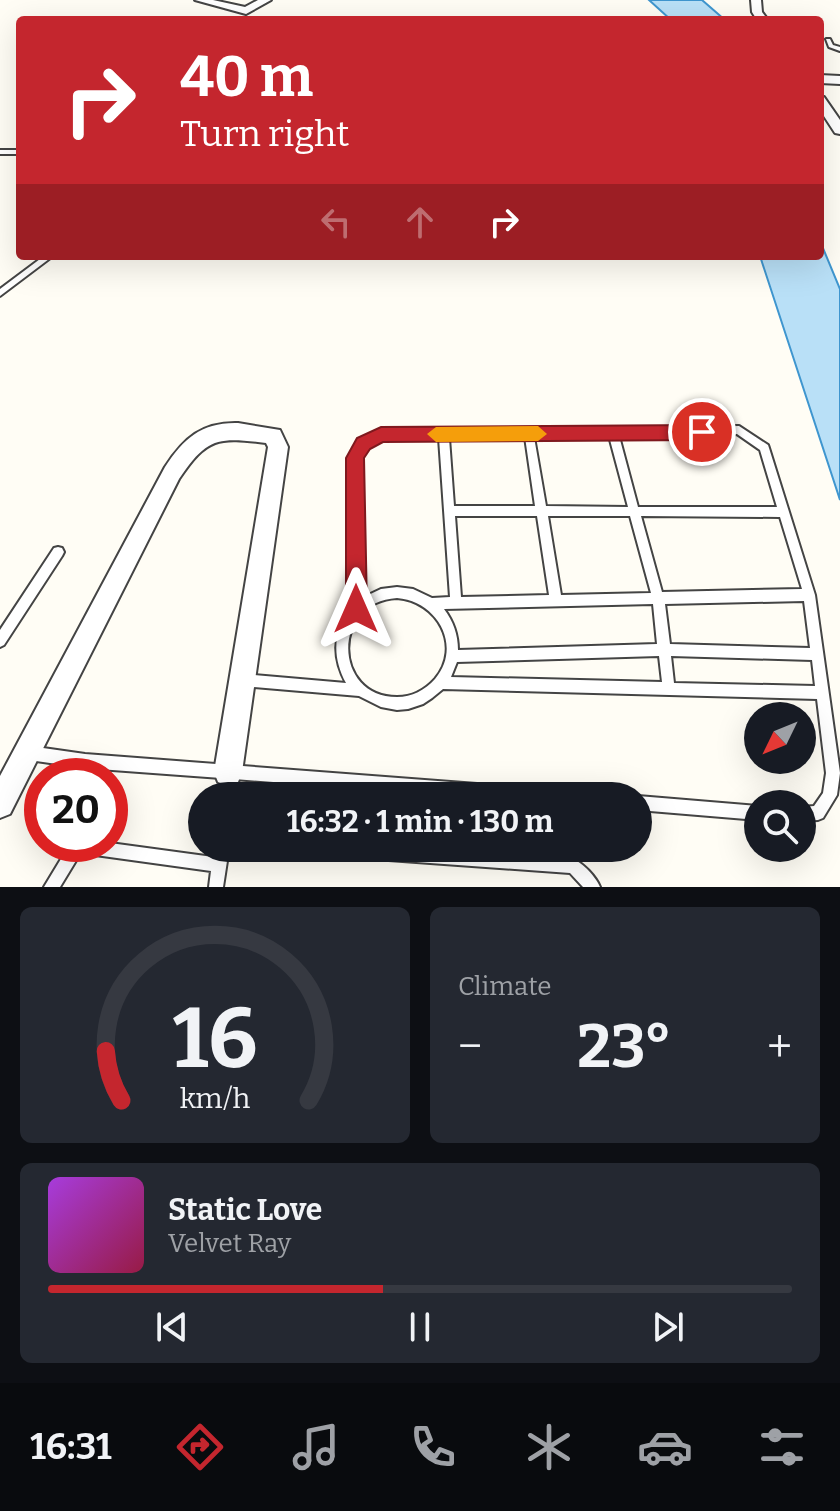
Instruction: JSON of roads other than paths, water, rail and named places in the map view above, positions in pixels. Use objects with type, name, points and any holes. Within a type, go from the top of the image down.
[{"type":"street","points":[[200,0],[246,11],[266,0]]},
{"type":"street","points":[[824,106],[840,130]]},
{"type":"street","points":[[0,804],[172,473],[197,438],[213,432],[273,436],[278,447],[227,782]]},
{"type":"lane","points":[[828,40],[831,46],[840,49]]},
{"type":"lane","points":[[0,293],[44,260]]},
{"type":"lane","points":[[359,690],[343,665],[343,635],[356,609],[355,458],[363,444],[381,435],[739,430],[764,448],[809,595],[833,773],[830,795],[816,813]]},
{"type":"lane","points":[[613,433],[658,598],[669,690]]},
{"type":"lane","points":[[444,434],[456,602]]},
{"type":"lane","points":[[529,434],[556,600]]},
{"type":"lane","points":[[449,511],[784,512]]},
{"type":"lane","points":[[0,641],[58,552]]},
{"type":"lane","points":[[356,609],[380,594],[408,592],[433,603],[809,595]]},
{"type":"lane","points":[[242,680],[359,690],[386,704],[416,702],[441,683],[452,656],[449,626],[433,603]]},
{"type":"lane","points":[[452,656],[663,650],[818,654]]},
{"type":"lane","points":[[441,683],[823,693]]},
{"type":"lane","points":[[27,753],[215,782]]},
{"type":"lane","points":[[652,804],[744,812]]},
{"type":"lane","points":[[51,887],[72,854],[88,847],[220,865]]},
{"type":"lane","points":[[216,887],[220,862]]},
{"type":"lane","points":[[538,862],[573,866],[593,887]]},
{"type":"water","points":[[649,0],[702,0],[720,16],[667,16]]},
{"type":"water","points":[[824,251],[840,289],[840,500],[761,260],[824,260]]}]
